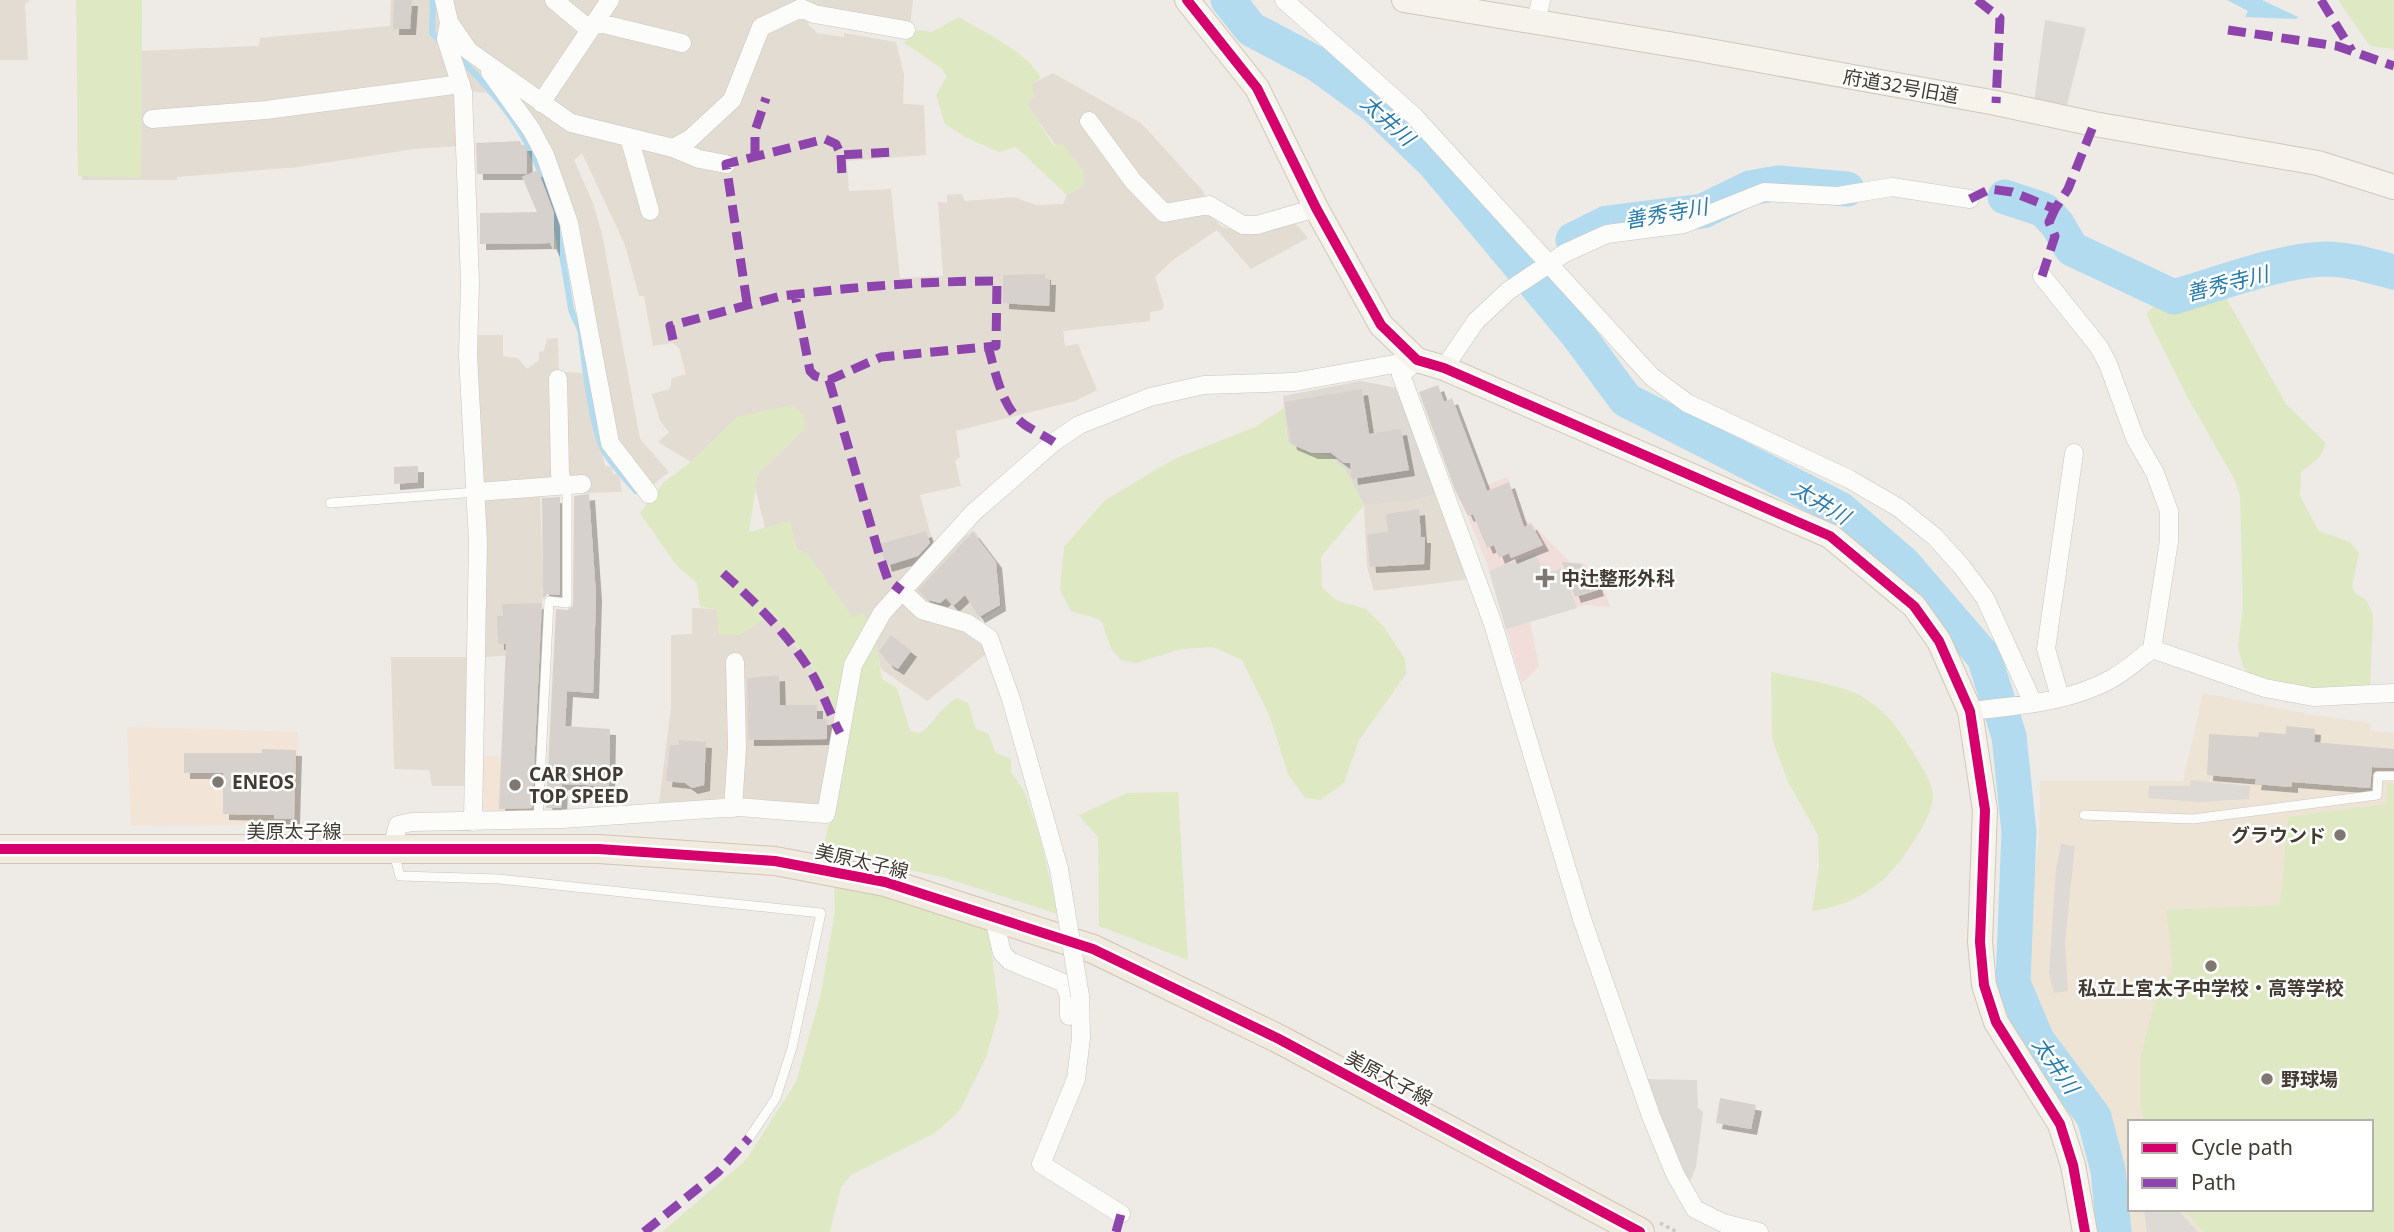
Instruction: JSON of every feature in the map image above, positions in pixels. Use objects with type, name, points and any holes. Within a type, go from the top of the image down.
[{"type":"main road","name":"美原太子線","points":[[0,849],[599,849],[775,861],[885,882],[1093,949],[1266,1033],[1640,1232]]},
{"type":"street","points":[[443,0],[449,22],[469,51],[571,123],[726,164]]},
{"type":"street","points":[[554,0],[593,26],[677,37]]},
{"type":"street","points":[[541,103],[610,0]]},
{"type":"street","points":[[1187,0],[1257,88],[1316,208],[1381,325],[1418,360],[1444,368],[1830,536],[1914,606],[1939,641],[1974,711],[1985,810],[1980,942],[1984,985],[1996,1023],[2060,1124],[2073,1165],[2085,1232]]},
{"type":"street","points":[[1284,0],[1308,25],[1414,116],[1548,267],[1652,377],[1687,403],[1832,470],[1899,508],[1934,537],[1962,567],[1985,598],[2031,704]]},
{"type":"street","name":"府道32号旧道","points":[[1404,0],[1538,11],[2318,163],[2394,187]]},
{"type":"street","points":[[673,148],[690,139],[732,100],[761,27],[791,6],[814,14],[905,30]]},
{"type":"street","points":[[449,22],[446,39],[461,84],[470,282],[468,355],[477,492],[478,608],[473,822]]},
{"type":"street","points":[[487,65],[531,129],[545,155],[569,223],[610,443],[649,494]]},
{"type":"street","points":[[152,118],[229,114],[461,84]]},
{"type":"street","points":[[1089,121],[1133,181],[1164,213],[1209,205],[1243,225],[1257,225],[1316,208]]},
{"type":"street","points":[[629,137],[650,211]]},
{"type":"street","points":[[1444,368],[1476,321],[1508,291],[1548,267],[1565,253],[1607,234],[1684,224],[1764,192],[1838,196],[1892,187],[1970,200]]},
{"type":"street","points":[[1974,711],[2031,704],[2112,679],[2152,649],[2169,541],[2169,511],[2155,473],[2135,438],[2108,364],[2099,347],[2042,276]]},
{"type":"street","points":[[392,848],[398,825],[412,822],[538,820],[733,808],[826,814],[853,666],[882,613],[974,512],[1054,442],[1079,425],[1150,397],[1204,385],[1294,382],[1418,360]]},
{"type":"street","points":[[1418,360],[1401,375],[1493,624],[1583,919],[1651,1116],[1675,1174],[1695,1209],[1723,1223],[1759,1232]]},
{"type":"street","points":[[558,379],[560,474],[570,485]]},
{"type":"street","points":[[2060,697],[2046,649],[2074,453]]},
{"type":"street","points":[[477,492],[570,485]]},
{"type":"street","points":[[902,591],[922,610],[967,623],[989,638],[1011,699],[1059,869],[1080,996],[1076,1079],[1041,1164],[1121,1214]]},
{"type":"street","points":[[2152,649],[2265,688],[2313,696],[2394,693]]},
{"type":"street","points":[[733,808],[737,748],[735,662]]},
{"type":"street","points":[[993,915],[1002,953],[1010,961],[1064,983],[1069,996],[1070,1055],[1079,1059]]},
{"type":"lane","points":[[538,820],[549,601],[567,603],[570,485]]},
{"type":"lane","points":[[330,503],[477,492]]},
{"type":"lane","points":[[2084,815],[2193,819],[2377,795],[2378,776],[2394,776]]},
{"type":"lane","points":[[392,848],[400,876],[499,879],[821,913],[792,1048],[776,1098],[748,1138]]},
{"type":"shaded area","points":[[0,0],[30,0],[25,4],[28,60],[0,60]]},
{"type":"shaded area","points":[[84,0],[138,51],[259,46],[260,38],[390,26],[391,0],[913,0],[910,26],[817,11],[808,24],[817,33],[844,37],[844,33],[896,42],[904,74],[903,104],[924,105],[926,155],[847,161],[849,191],[891,189],[900,278],[943,276],[938,202],[947,203],[947,195],[962,194],[965,201],[1014,197],[1036,205],[1063,204],[1067,195],[1084,185],[1027,105],[1032,84],[1053,73],[1141,123],[1204,192],[1207,212],[1221,226],[1251,235],[1296,224],[1308,238],[1251,269],[1217,230],[1173,260],[1155,277],[1164,305],[1162,310],[1150,312],[1150,321],[1063,331],[1065,346],[1078,344],[1097,390],[1075,401],[956,431],[960,457],[955,461],[961,486],[920,495],[935,551],[956,543],[974,530],[997,562],[1001,606],[977,622],[1001,642],[927,701],[881,669],[871,623],[853,618],[807,554],[796,548],[790,521],[765,528],[755,487],[758,473],[806,427],[737,417],[691,462],[658,442],[669,432],[660,421],[652,394],[670,389],[672,378],[686,374],[679,348],[673,343],[653,346],[644,296],[639,296],[625,245],[582,153],[574,160],[593,203],[602,234],[640,439],[669,472],[653,485],[622,453],[588,296],[515,97],[457,89],[459,146],[414,149],[298,167],[177,177],[177,180],[82,180]]},
{"type":"shaded area","points":[[2045,20],[2086,28],[2066,109],[2034,103]]},
{"type":"shaded area","points":[[475,335],[503,335],[503,356],[518,358],[527,369],[539,360],[539,352],[544,351],[547,339],[558,338],[559,372],[585,373],[605,466],[612,467],[613,474],[619,474],[622,492],[540,494],[543,582],[540,654],[484,657]]},
{"type":"shaded area","points":[[1361,381],[1397,388],[1441,493],[1406,502],[1364,505],[1345,469],[1328,455],[1308,454],[1288,442],[1283,396]]},
{"type":"shaded area","name":"中辻整形外科","points":[[1507,477],[1524,520],[1531,523],[1570,562],[1583,563],[1594,573],[1603,584],[1610,607],[1585,605],[1530,622],[1539,666],[1522,683],[1487,564],[1460,497]]},
{"type":"shaded area","points":[[1441,493],[1471,579],[1374,591],[1367,567],[1364,505],[1406,502]]},
{"type":"shaded area","points":[[1535,553],[1545,574],[1562,568],[1577,608],[1506,629],[1489,571]]},
{"type":"shaded area","points":[[692,608],[717,609],[719,634],[740,635],[772,614],[822,681],[836,720],[822,809],[709,801],[659,803],[671,708],[671,635],[692,634]]},
{"type":"shaded area","points":[[391,657],[469,657],[466,786],[432,786],[429,770],[394,769]]},
{"type":"shaded area","name":"私立上宮太子中学校・高等学校","points":[[2203,693],[2312,715],[2371,723],[2370,731],[2394,733],[2394,1232],[2129,1232],[2121,1165],[2112,1133],[2075,1064],[2044,1019],[2030,983],[2025,950],[2039,840],[2040,781],[2183,781]]},
{"type":"shaded area","points":[[127,727],[298,732],[298,824],[131,826]]},
{"type":"shaded area","points":[[482,756],[535,756],[534,812],[488,813],[480,805]]},
{"type":"shaded area","points":[[2191,780],[2250,786],[2249,799],[2198,802],[2148,798],[2149,786],[2190,786]]},
{"type":"shaded area","points":[[2061,844],[2075,846],[2065,941],[2068,991],[2054,993],[2049,973],[2056,869]]},
{"type":"shaded area","points":[[1643,1079],[1697,1080],[1698,1108],[1703,1112],[1696,1167],[1688,1186]]},
{"type":"shaded area","points":[[2144,1211],[2179,1211],[2198,1232],[2147,1232]]},
{"type":"green space","points":[[76,0],[142,0],[141,178],[78,176]]},
{"type":"green space","points":[[2338,0],[2394,0],[2394,49],[2370,46]]},
{"type":"green space","points":[[959,17],[1004,43],[1034,68],[1041,78],[1032,84],[1034,96],[1028,105],[1054,146],[1062,143],[1083,171],[1084,185],[1067,195],[1016,147],[999,152],[965,137],[945,124],[936,95],[947,76],[940,67],[904,43],[918,30],[932,32]]},
{"type":"green space","points":[[2194,295],[2225,296],[2286,404],[2325,442],[2320,456],[2301,472],[2300,496],[2319,531],[2350,542],[2359,553],[2352,586],[2355,593],[2367,601],[2373,615],[2370,693],[2366,699],[2254,678],[2243,667],[2238,646],[2243,607],[2240,496],[2235,480],[2189,400],[2146,314],[2156,304]]},
{"type":"green space","points":[[792,405],[803,414],[806,427],[758,473],[749,532],[790,521],[796,548],[807,554],[853,617],[863,613],[872,623],[882,679],[897,688],[910,731],[920,733],[957,698],[968,703],[976,729],[989,734],[995,752],[1011,759],[1011,772],[1024,791],[1039,833],[1058,914],[942,877],[822,851],[832,810],[837,741],[835,719],[821,680],[772,615],[740,635],[719,635],[717,609],[700,607],[697,583],[676,565],[640,513],[664,482],[691,462],[737,417]]},
{"type":"green space","points":[[1284,408],[1288,442],[1308,454],[1328,455],[1345,469],[1364,505],[1321,557],[1322,587],[1336,600],[1366,609],[1384,627],[1405,659],[1406,674],[1359,740],[1344,783],[1320,800],[1305,798],[1288,774],[1270,717],[1242,660],[1213,647],[1181,649],[1136,663],[1121,660],[1111,648],[1101,620],[1071,611],[1060,590],[1064,547],[1104,501],[1172,460],[1255,427]]},
{"type":"green space","points":[[1771,672],[1840,688],[1871,702],[1889,718],[1901,734],[1929,780],[1933,797],[1930,811],[1899,863],[1867,892],[1842,904],[1812,911],[1819,867],[1818,835],[1788,782],[1772,738]]},
{"type":"green space","name":"野球場","points":[[2387,783],[2394,784],[2394,1232],[2203,1232],[2186,1211],[2373,1211],[2373,1120],[2144,1120],[2141,1056],[2153,1008],[2173,969],[2166,910],[2280,905],[2288,817],[2386,804]]},
{"type":"green space","points":[[1178,792],[1188,960],[1099,926],[1098,837],[1079,815],[1127,793]]},
{"type":"green space","points":[[834,881],[934,905],[989,931],[999,1013],[986,1057],[960,1110],[935,1133],[851,1175],[841,1187],[830,1232],[662,1232],[746,1160],[796,1082],[820,998],[835,912]]},
{"type":"water","points":[[2227,0],[2262,0],[2298,17],[2245,17],[2248,11]]},
{"type":"building","points":[[394,0],[412,0],[410,29],[393,29]]},
{"type":"building","points":[[520,141],[521,145],[526,145],[527,174],[477,174],[476,143]]},
{"type":"building","points":[[538,170],[554,213],[554,251],[550,243],[480,244],[480,213],[537,212],[522,177]]},
{"type":"building","points":[[1045,274],[1045,279],[1050,279],[1049,306],[1003,303],[1003,275]]},
{"type":"building","points":[[1438,385],[1444,402],[1452,398],[1487,491],[1509,482],[1524,527],[1531,524],[1543,545],[1511,558],[1509,553],[1499,558],[1494,545],[1487,548],[1473,514],[1468,516],[1455,490],[1419,392]]},
{"type":"building","points":[[1362,389],[1369,434],[1401,429],[1409,470],[1352,479],[1350,463],[1344,463],[1331,453],[1312,453],[1291,444],[1284,402]]},
{"type":"building","points":[[418,466],[418,482],[394,484],[394,467]]},
{"type":"building","points":[[589,494],[596,595],[593,693],[567,691],[565,726],[610,729],[609,786],[562,784],[561,808],[546,808],[556,609],[567,610],[573,606],[574,496]]},
{"type":"building","points":[[560,497],[560,595],[547,594],[543,599],[542,498]]},
{"type":"building","points":[[1419,509],[1421,537],[1425,537],[1424,564],[1370,567],[1367,535],[1388,531],[1386,514]]},
{"type":"building","points":[[926,531],[930,543],[918,556],[886,566],[880,544]]},
{"type":"building","points":[[973,532],[996,562],[1000,605],[979,617],[965,595],[953,606],[946,598],[940,603],[928,600],[918,590]]},
{"type":"building","points":[[1562,562],[1581,564],[1585,574],[1592,571],[1598,590],[1575,597]]},
{"type":"building","points":[[542,603],[532,808],[499,809],[506,644],[498,644],[497,616],[503,616],[502,604]]},
{"type":"building","points":[[891,635],[911,651],[898,669],[888,663],[879,651]]},
{"type":"building","points":[[779,675],[780,705],[817,705],[817,719],[827,719],[827,739],[748,740],[747,678]]},
{"type":"building","points":[[2286,726],[2315,729],[2314,742],[2394,749],[2394,768],[2372,767],[2370,788],[2292,782],[2292,787],[2255,784],[2256,779],[2207,775],[2209,734],[2258,737],[2259,732],[2286,734]]},
{"type":"building","points":[[679,740],[706,742],[704,785],[692,788],[685,783],[666,781],[670,745],[679,745]]},
{"type":"building","points":[[262,749],[296,750],[294,819],[274,819],[274,815],[223,814],[223,773],[184,773],[184,753],[262,753]]},
{"type":"building","points":[[1720,1098],[1756,1105],[1751,1129],[1716,1123]]},
{"type":"waterway","points":[[433,0],[432,33],[442,43]]},
{"type":"waterway","name":"太井川","points":[[1228,0],[1251,29],[1317,64],[1375,106],[1435,164],[1578,335],[1626,400],[1840,509],[1903,563],[1984,657],[2009,736],[2019,832],[2013,983],[2037,1040],[2094,1117],[2108,1170],[2114,1232]]},
{"type":"waterway","points":[[458,57],[510,116],[540,172],[558,234],[571,309],[580,331],[595,425],[603,449],[636,491]]},
{"type":"waterway","name":"善秀寺川","points":[[1573,240],[1607,223],[1703,211],[1750,188],[1778,183],[1847,189]]},
{"type":"waterway","name":"善秀寺川","points":[[2005,197],[2044,210],[2057,224],[2072,249],[2174,297],[2308,260],[2343,260],[2394,272]]},
{"type":"marked path","points":[[1977,0],[2000,18],[1996,103]]},
{"type":"marked path","points":[[2321,0],[2352,51]]},
{"type":"marked path","points":[[2228,30],[2337,46],[2394,66]]},
{"type":"marked path","points":[[755,155],[755,131],[766,98]]},
{"type":"marked path","points":[[1970,199],[1990,189],[2012,192],[2055,209],[2068,189],[2094,124]]},
{"type":"marked path","points":[[747,303],[726,164],[825,139],[836,144],[841,155],[895,152]]},
{"type":"marked path","points":[[841,155],[842,176]]},
{"type":"marked path","points":[[2042,276],[2055,236],[2049,222],[2055,209]]},
{"type":"marked path","points":[[673,340],[670,326],[781,296],[808,293],[835,290],[889,285],[997,281],[996,346],[881,357],[829,380],[815,376],[810,371],[795,294]]},
{"type":"marked path","points":[[988,346],[1000,389],[1010,409],[1025,425],[1054,442]]},
{"type":"marked path","points":[[829,380],[879,554],[888,580],[902,591]]},
{"type":"marked path","points":[[723,573],[761,609],[796,650],[815,679],[840,733]]},
{"type":"marked path","points":[[644,1232],[718,1172],[749,1138]]},
{"type":"marked path","points":[[1116,1232],[1121,1214]]},
{"type":"cycle path","points":[[1187,0],[1257,88],[1316,208],[1381,325],[1417,360],[1444,368],[1830,536],[1914,606],[1939,641],[1970,711],[1985,810],[1980,942],[1984,985],[1996,1022],[2060,1124],[2073,1165],[2085,1232]]},
{"type":"cycle path","points":[[0,849],[599,849],[775,861],[885,882],[1093,949],[1279,1039],[1640,1232]]},
{"type":"place","name":"中辻整形外科","points":[[1545,578]]},
{"type":"place","name":"ENEOS","points":[[218,782]]},
{"type":"place","name":"CAR SHOP TOP SPEED","points":[[515,785]]},
{"type":"place","name":"グラウンド","points":[[2340,835]]},
{"type":"place","name":"私立上宮太子中学校・高等学校","points":[[2211,966]]},
{"type":"place","name":"野球場","points":[[2267,1079]]}]
